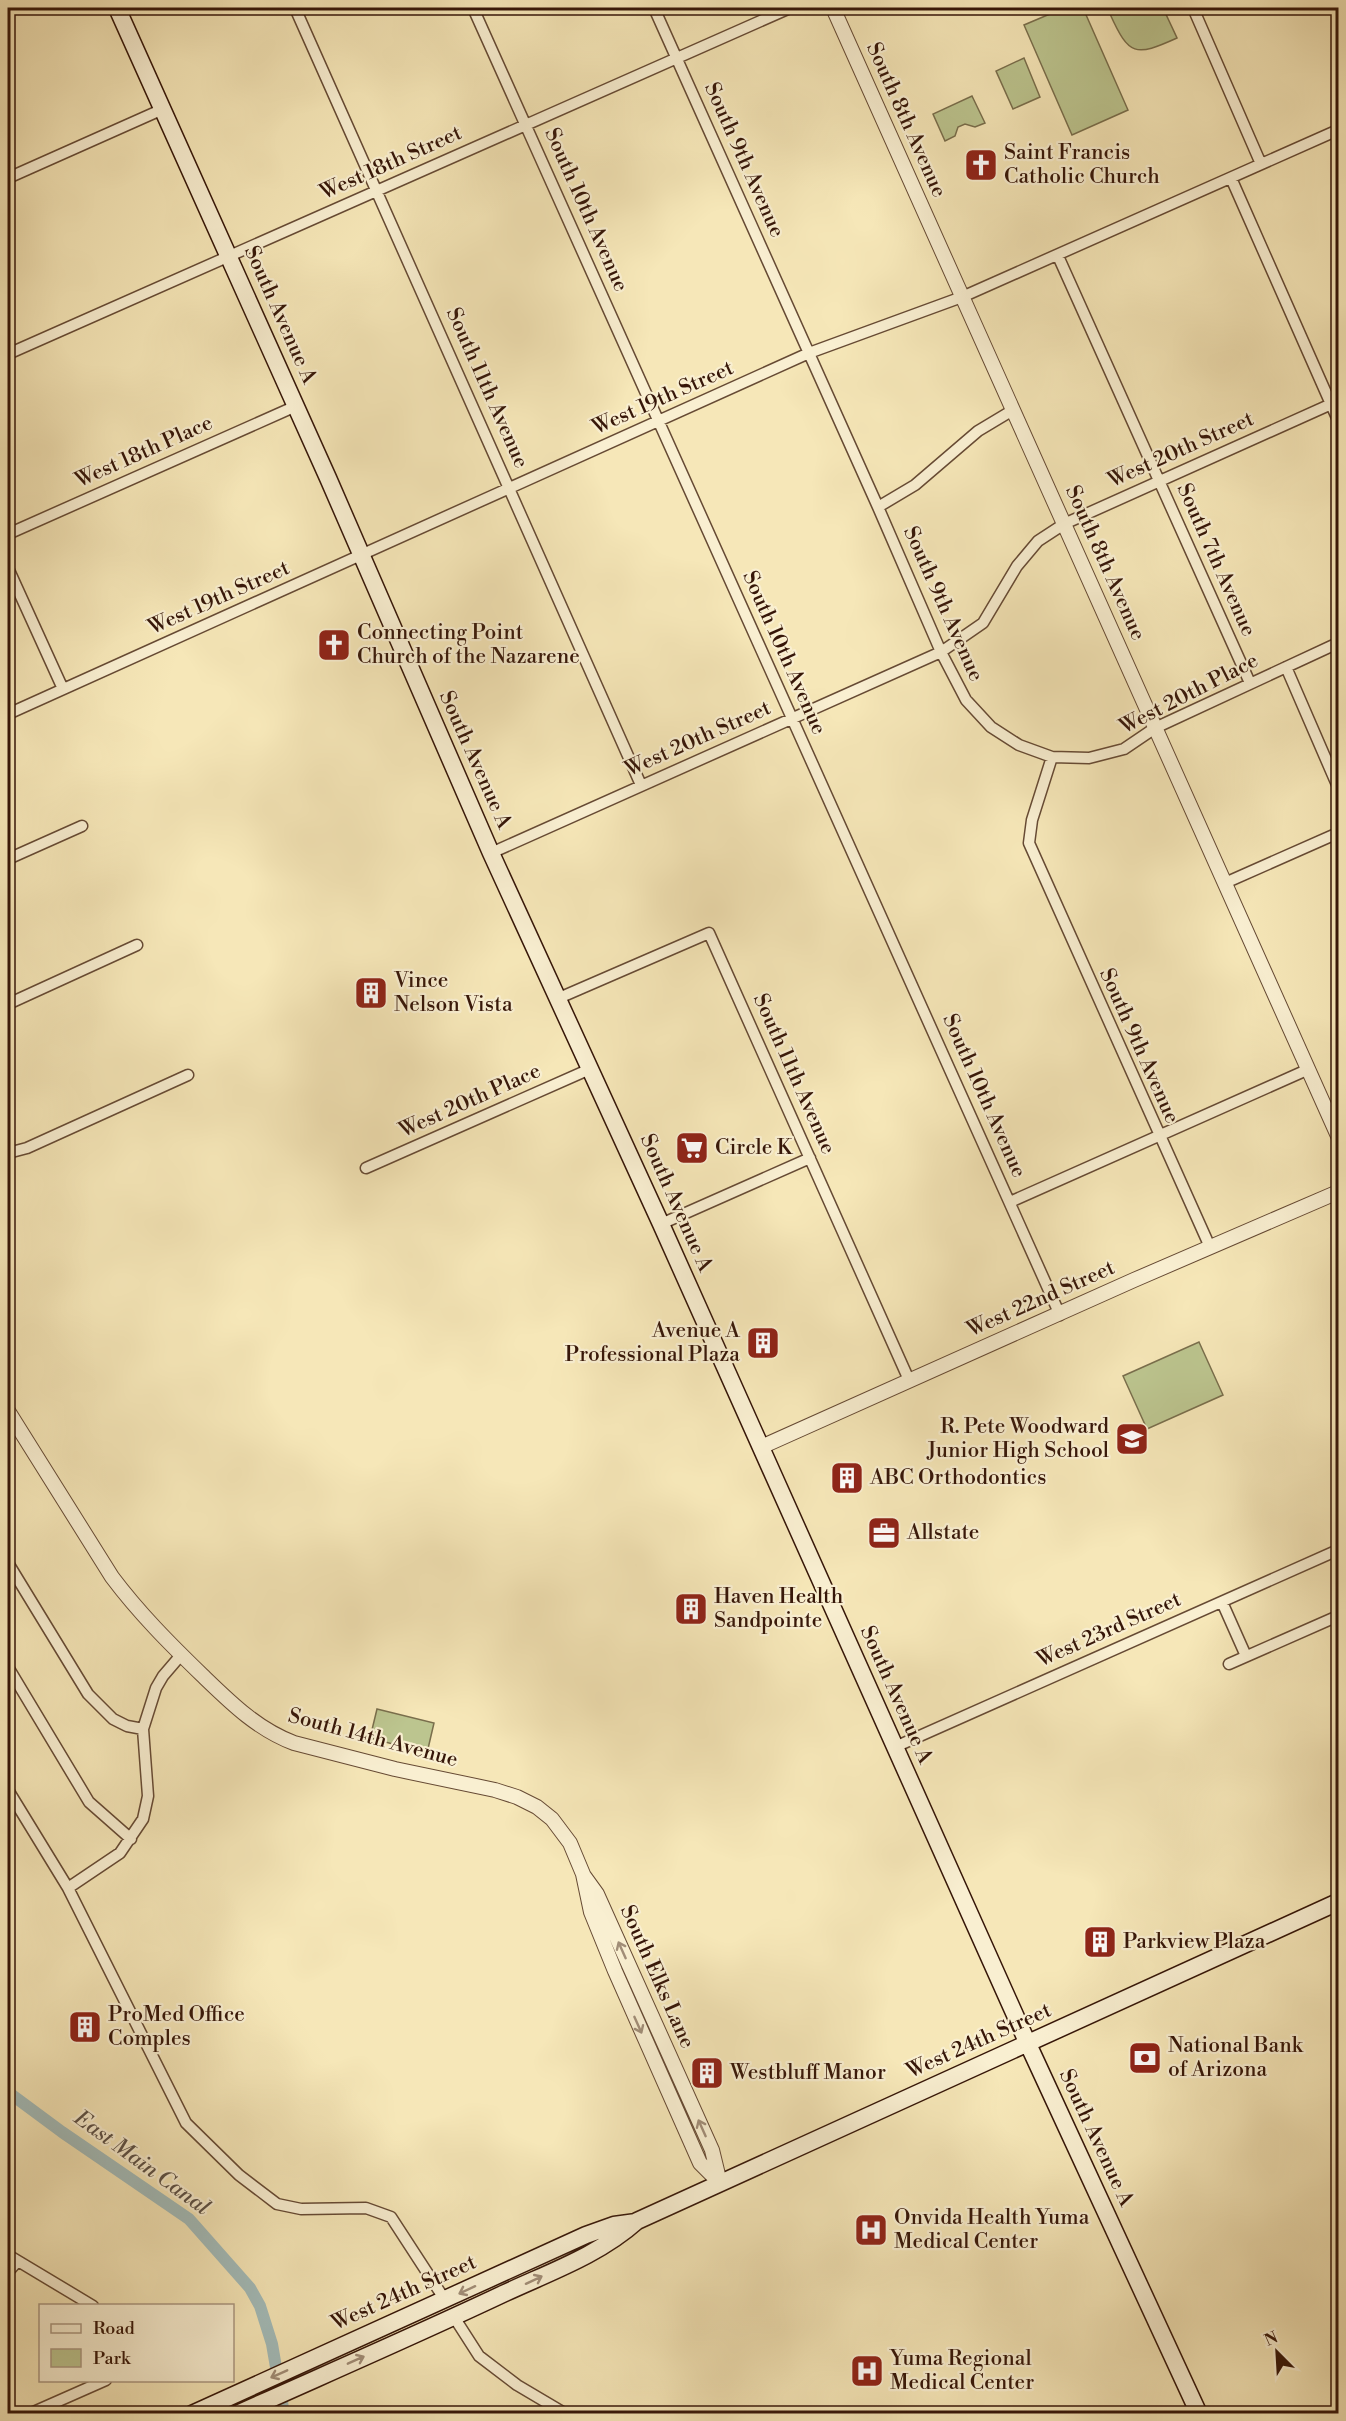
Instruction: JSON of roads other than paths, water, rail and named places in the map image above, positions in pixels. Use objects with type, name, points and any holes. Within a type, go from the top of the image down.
[{"type":"main road","name":"South Avenue A","points":[[117,8],[362,555],[491,853],[661,1224],[1028,2044],[1199,2414]]},
{"type":"main road","name":"West 24th Street","points":[[237,2414],[595,2251],[619,2238],[637,2222],[720,2183],[1338,1902]]},
{"type":"main road","name":"West 24th Street","points":[[192,2414],[586,2235],[614,2225],[637,2222]]},
{"type":"street","name":"South 11th Avenue","points":[[295,8],[641,785]]},
{"type":"street","name":"South 10th Avenue","points":[[473,8],[1060,1315]]},
{"type":"street","name":"South 9th Avenue","points":[[654,8],[941,652],[966,700],[991,727],[1019,745],[1052,757],[1032,820],[1029,843],[1210,1247]]},
{"type":"street","name":"West 18th Street","points":[[8,354],[790,8]]},
{"type":"street","name":"South 8th Avenue","points":[[833,8],[1338,1136]]},
{"type":"street","points":[[1192,8],[1261,164]]},
{"type":"street","points":[[8,178],[163,109]]},
{"type":"street","name":"West 19th Street","points":[[8,714],[809,353],[962,297],[1338,130]]},
{"type":"street","points":[[1231,178],[1335,403],[1338,420]]},
{"type":"street","name":"South 7th Avenue","points":[[1058,256],[1250,682]]},
{"type":"street","name":"West 20th Street","points":[[491,853],[941,652],[983,623],[1017,566],[1038,541],[1064,524],[1335,403]]},
{"type":"street","name":"West 18th Place","points":[[8,534],[296,406]]},
{"type":"street","points":[[878,507],[915,485],[978,430],[1013,410]]},
{"type":"street","points":[[8,568],[63,689]]},
{"type":"street","name":"West 20th Place","points":[[1052,757],[1089,758],[1124,749],[1155,728],[1338,643]]},
{"type":"street","points":[[1286,667],[1338,787]]},
{"type":"street","points":[[8,859],[82,826]]},
{"type":"street","points":[[1226,883],[1338,833]]},
{"type":"street","name":"South 11th Avenue","points":[[559,998],[709,933],[909,1380]]},
{"type":"street","points":[[8,1004],[137,945]]},
{"type":"street","name":"West 20th Place","points":[[366,1168],[590,1069]]},
{"type":"street","points":[[1010,1202],[1309,1069]]},
{"type":"street","points":[[8,1153],[27,1148],[188,1075]]},
{"type":"street","points":[[661,1224],[810,1158]]},
{"type":"street","name":"West 22nd Street","points":[[761,1447],[1338,1192]]},
{"type":"street","name":"South 14th Avenue","points":[[8,1411],[112,1577],[150,1624],[252,1721],[279,1737],[395,1769],[495,1790],[517,1797],[537,1807],[552,1819]]},
{"type":"street","name":"West 23rd Street","points":[[895,1747],[1338,1550]]},
{"type":"street","points":[[8,1563],[88,1694],[113,1719],[127,1726],[142,1729]]},
{"type":"street","points":[[1222,1602],[1246,1656]]},
{"type":"street","points":[[1229,1664],[1338,1616]]},
{"type":"street","points":[[68,1888],[120,1853],[143,1819],[148,1796],[142,1729],[156,1688],[181,1655]]},
{"type":"street","points":[[8,1667],[89,1802],[131,1839]]},
{"type":"street","points":[[8,1790],[68,1888],[186,2123],[238,2175],[277,2204],[301,2209],[366,2208],[391,2217],[478,2356],[517,2385],[566,2414]]},
{"type":"street","name":"South Elks Lane","points":[[552,1819],[570,1843],[583,1875],[588,1902],[608,1955],[700,2163],[720,2183]]},
{"type":"street","points":[[8,2255],[90,2304]]},
{"type":"street","points":[[8,2272],[17,2262]]},
{"type":"street","points":[[29,2414],[101,2382]]},
{"type":"waterway","name":"East Main Canal","points":[[8,2092],[189,2219],[250,2288],[260,2306],[272,2344],[284,2414]]},
{"type":"place","name":"Saint Francis Catholic Church","points":[[981,165]]},
{"type":"place","name":"Connecting Point Church of the Nazarene","points":[[334,645]]},
{"type":"place","name":"Vince Nelson Vista","points":[[371,993]]},
{"type":"place","name":"Circle K","points":[[692,1148]]},
{"type":"place","name":"Avenue A Professional Plaza","points":[[763,1343]]},
{"type":"place","name":"R. Pete Woodward Junior High School","points":[[1132,1439]]},
{"type":"place","name":"ABC Orthodontics","points":[[847,1478]]},
{"type":"place","name":"Allstate","points":[[884,1533]]},
{"type":"place","name":"Haven Health Sandpointe","points":[[691,1609]]},
{"type":"place","name":"Parkview Plaza","points":[[1100,1942]]},
{"type":"place","name":"ProMed Office Comples","points":[[85,2027]]},
{"type":"place","name":"National Bank of Arizona","points":[[1145,2058]]},
{"type":"place","name":"Westbluff Manor","points":[[707,2073]]},
{"type":"place","name":"Onvida Health Yuma Medical Center","points":[[871,2230]]},
{"type":"place","name":"Yuma Regional Medical Center","points":[[867,2371]]}]
